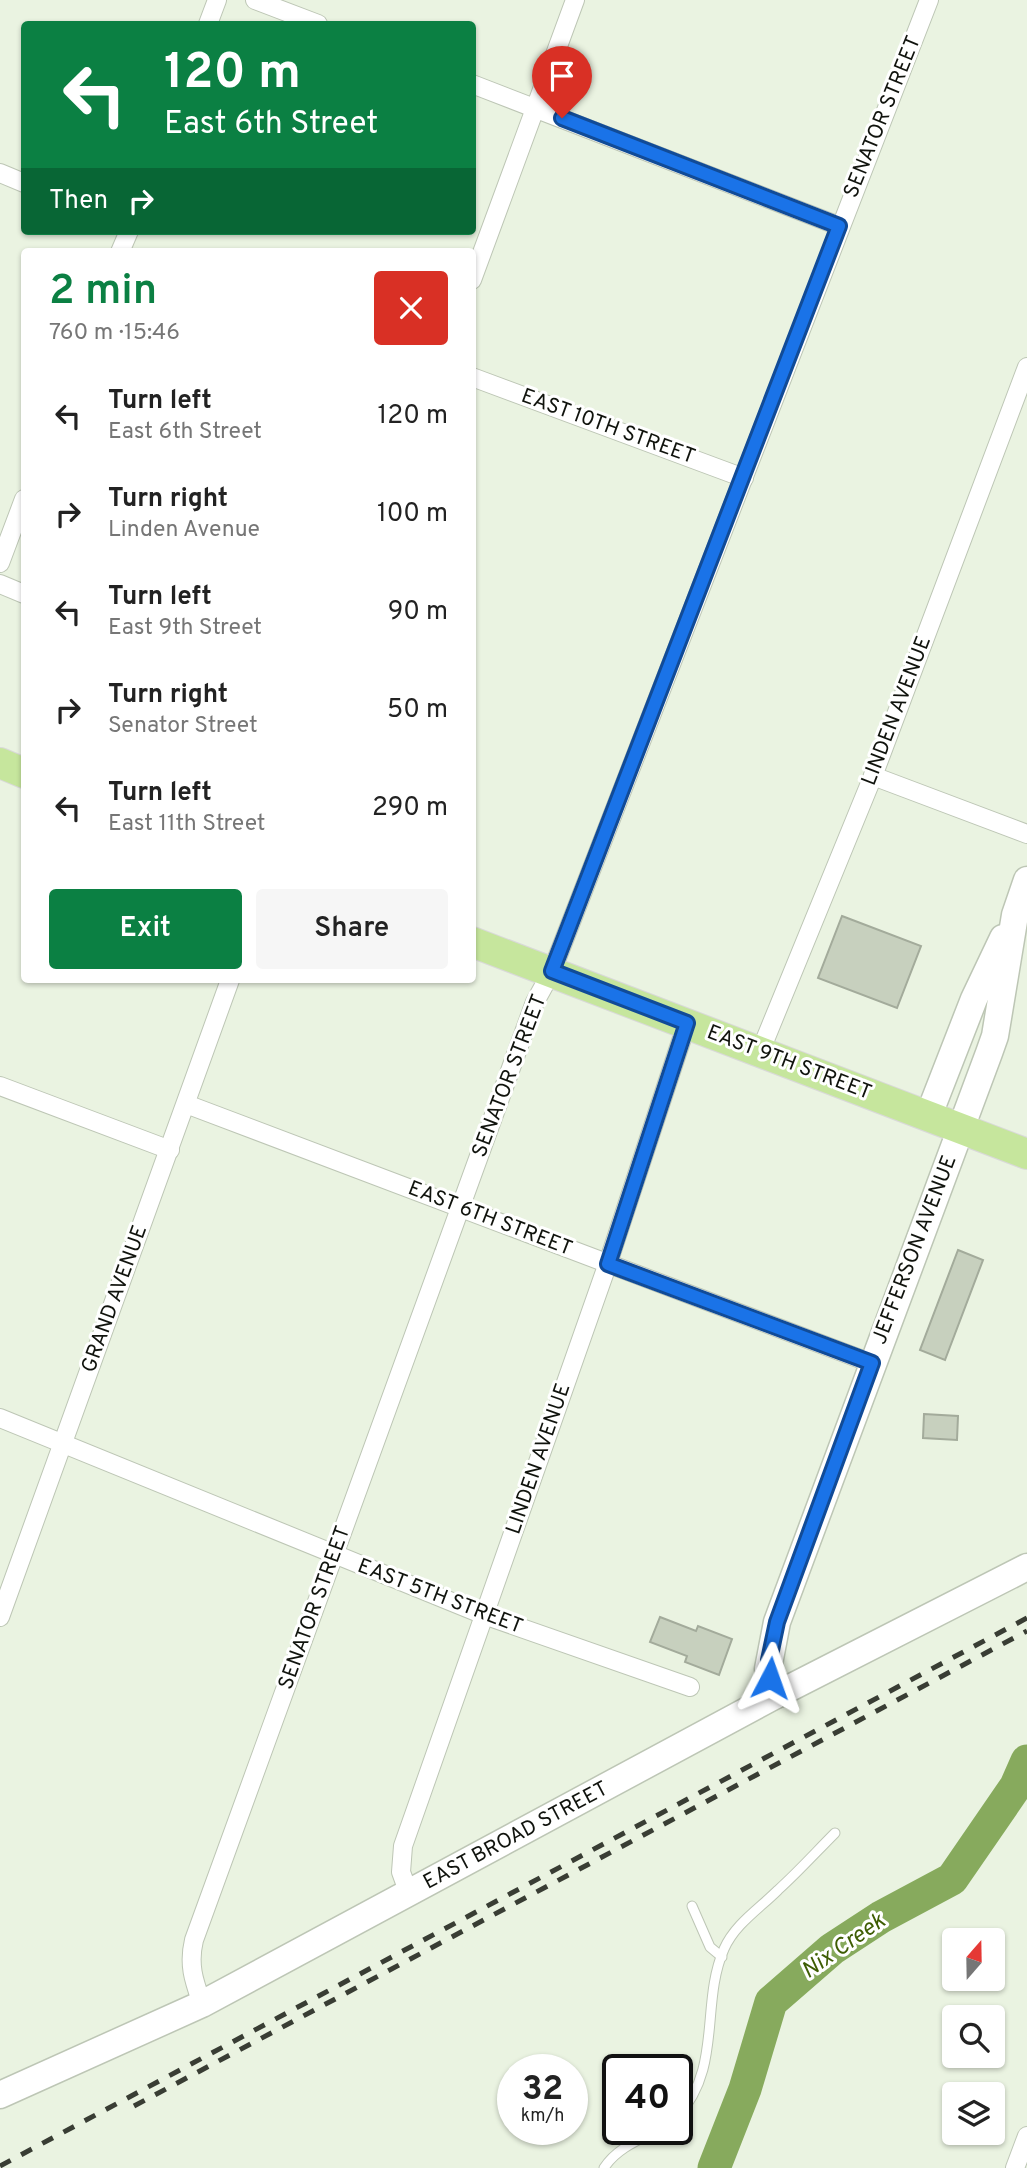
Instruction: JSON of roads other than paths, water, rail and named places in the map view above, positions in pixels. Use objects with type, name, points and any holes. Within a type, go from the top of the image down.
[{"type":"main road","points":[[0,763],[21,772]]},
{"type":"main road","name":"EAST 9TH STREET","points":[[476,943],[1027,1154]]},
{"type":"street","points":[[209,21],[218,0]]},
{"type":"street","points":[[255,0],[310,21]]},
{"type":"street","points":[[476,269],[575,0]]},
{"type":"street","name":"SENATOR STREET","points":[[202,2004],[191,1972],[190,1956],[194,1940],[535,1002],[552,971],[839,226],[929,0]]},
{"type":"street","points":[[476,86],[839,226]]},
{"type":"street","points":[[0,173],[21,182]]},
{"type":"street","name":"LINDEN AVENUE","points":[[760,1052],[873,776],[1027,367]]},
{"type":"street","name":"EAST 10TH STREET","points":[[476,378],[744,478]]},
{"type":"street","points":[[0,563],[21,507]]},
{"type":"street","points":[[0,584],[21,593]]},
{"type":"street","points":[[873,776],[1027,834]]},
{"type":"street","name":"JEFFERSON AVENUE","points":[[776,1695],[768,1669],[777,1622],[995,1036],[1015,915],[1027,880]]},
{"type":"street","points":[[928,1117],[983,976],[1015,915]]},
{"type":"street","name":"GRAND AVENUE","points":[[0,1617],[229,983]]},
{"type":"street","name":"LINDEN AVENUE","points":[[409,1894],[401,1872],[403,1846],[608,1264],[687,1023]]},
{"type":"street","points":[[0,1086],[170,1150]]},
{"type":"street","name":"EAST 6TH STREET","points":[[186,1104],[872,1363]]},
{"type":"street","name":"EAST 5TH STREET","points":[[0,1419],[484,1615],[690,1687]]},
{"type":"street","name":"EAST BROAD STREET","points":[[0,2095],[202,2004],[776,1695],[1027,1567]]},
{"type":"street","points":[[1015,2168],[1027,2136]]},
{"type":"lane","points":[[693,2095],[705,2062],[722,1957],[738,1927],[835,1833]]},
{"type":"lane","points":[[692,1906],[710,1947],[722,1957]]},
{"type":"lane","points":[[604,2168],[610,2159],[630,2145]]},
{"type":"waterway","name":"Nix Creek","points":[[714,2168],[745,2089],[771,2002],[832,1949],[881,1917],[952,1879],[1016,1786],[1027,1761]]},
{"type":"railway","points":[[0,2166],[1027,1618]]},
{"type":"railway","points":[[134,2106],[1027,1631]]}]
